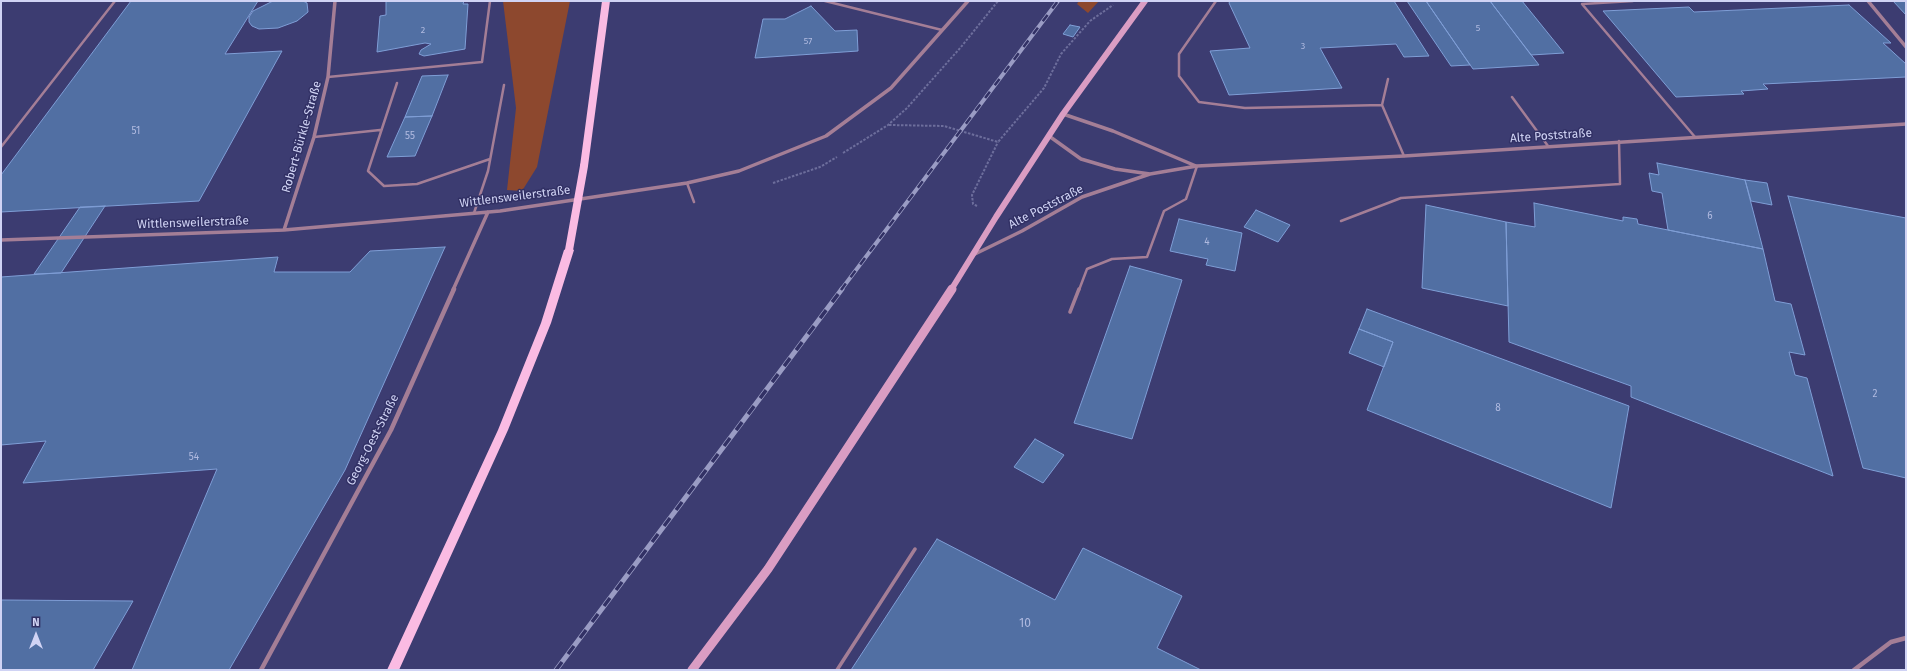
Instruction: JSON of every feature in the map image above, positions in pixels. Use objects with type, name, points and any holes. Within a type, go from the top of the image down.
[{"type":"main road","points":[[393,670],[503,430],[546,323],[569,250],[584,166],[606,1]]},
{"type":"street","name":"Robert-Bürkle-Straße","points":[[284,230],[314,137],[328,77],[335,1]]},
{"type":"street","name":"Wittlensweilerstraße","points":[[1,240],[284,230],[488,212],[687,183],[739,171],[826,136],[891,88],[968,1]]},
{"type":"street","points":[[692,670],[768,569],[975,254],[996,217],[1063,114],[1145,1]]},
{"type":"street","points":[[1868,1],[1906,47]]},
{"type":"street","name":"Alte Poststraße","points":[[1063,114],[1113,131],[1197,166]]},
{"type":"street","name":"Alte Poststraße","points":[[975,254],[1022,231],[1082,197],[1150,174],[1197,166],[1404,156],[1620,141],[1906,124]]},
{"type":"street","name":"Alte Poststraße","points":[[1049,136],[1081,159],[1115,169],[1150,174]]},
{"type":"street","name":"Georg-Oest-Straße","points":[[261,670],[391,430],[488,212]]},
{"type":"street","points":[[1854,670],[1891,642],[1906,638]]},
{"type":"lane","points":[[1,147],[115,1]]},
{"type":"lane","points":[[328,77],[482,62],[490,1]]},
{"type":"lane","points":[[825,1],[942,30]]},
{"type":"lane","points":[[1216,1],[1180,54],[1179,76],[1199,102],[1245,108],[1382,105]]},
{"type":"lane","points":[[1633,1],[1582,4],[1695,137]]},
{"type":"lane","points":[[1388,79],[1382,105],[1404,156]]},
{"type":"lane","points":[[397,83],[380,130],[368,171],[384,186],[417,184],[490,159]]},
{"type":"lane","points":[[474,213],[490,159],[504,84]]},
{"type":"lane","points":[[1512,97],[1548,146]]},
{"type":"lane","points":[[314,137],[380,130]]},
{"type":"lane","points":[[1341,221],[1400,198],[1620,184],[1620,141]]},
{"type":"lane","points":[[1070,312],[1087,269],[1112,259],[1147,257],[1164,211],[1186,199],[1197,166]]},
{"type":"lane","points":[[687,183],[694,202]]},
{"type":"lane","points":[[837,670],[915,550]]},
{"type":"path","points":[[996,217],[973,204],[972,195],[998,142],[1044,88],[1051,77],[1061,54],[1090,22],[1110,5],[1116,4]]},
{"type":"path","points":[[888,125],[925,124],[944,126],[998,142]]},
{"type":"shaded area","points":[[503,1],[570,1],[537,167],[522,191],[507,190],[516,108]]},
{"type":"shaded area","points":[[1079,1],[1099,1],[1088,13],[1077,4]]},
{"type":"building","points":[[131,1],[258,1],[225,54],[282,51],[199,201],[1,212],[1,175]]},
{"type":"building","points":[[273,1],[303,1],[307,3],[308,12],[297,21],[278,28],[259,29],[252,26],[249,22],[249,17],[253,11]]},
{"type":"building","points":[[386,1],[464,1],[463,4],[468,4],[465,49],[424,56],[419,54],[421,50],[431,44],[425,43],[377,52],[380,16],[386,15]]},
{"type":"building","points":[[1230,1],[1394,1],[1429,56],[1404,57],[1396,44],[1320,48],[1342,88],[1229,95],[1210,51],[1250,48],[1229,3]]},
{"type":"building","points":[[1407,1],[1426,1],[1470,65],[1451,66]]},
{"type":"building","points":[[1426,1],[1490,1],[1539,65],[1473,69]]},
{"type":"building","points":[[1490,1],[1522,1],[1564,53],[1531,55]]},
{"type":"building","points":[[1893,1],[1906,1],[1906,15]]},
{"type":"building","points":[[1849,5],[1891,43],[1883,43],[1906,64],[1906,77],[1763,84],[1768,89],[1741,91],[1744,94],[1676,97],[1603,11],[1689,7],[1694,12]]},
{"type":"building","points":[[811,6],[835,31],[857,30],[858,51],[755,58],[763,19],[785,19]]},
{"type":"building","points":[[1070,25],[1080,27],[1073,37],[1063,34]]},
{"type":"building","points":[[448,75],[432,116],[405,117],[422,76]]},
{"type":"building","points":[[432,116],[415,156],[387,157],[405,117]]},
{"type":"building","points":[[1657,163],[1745,180],[1763,249],[1668,230],[1662,193],[1652,191],[1649,173],[1659,175]]},
{"type":"building","points":[[1745,180],[1767,183],[1772,205],[1751,201]]},
{"type":"building","points":[[1788,196],[1906,218],[1906,478],[1863,468]]},
{"type":"building","points":[[1534,203],[1623,221],[1623,217],[1637,219],[1638,224],[1763,249],[1775,301],[1791,304],[1805,355],[1789,352],[1795,375],[1807,378],[1833,476],[1631,397],[1631,386],[1509,342],[1506,222],[1535,227]]},
{"type":"building","points":[[1426,205],[1506,222],[1508,306],[1422,288]]},
{"type":"building","points":[[105,206],[61,273],[34,274],[80,207]]},
{"type":"building","points":[[1256,210],[1290,225],[1278,242],[1244,227]]},
{"type":"building","points":[[1179,219],[1242,233],[1235,271],[1206,265],[1208,259],[1170,251]]},
{"type":"building","points":[[445,247],[345,470],[229,670],[132,670],[217,469],[23,483],[46,441],[1,445],[1,277],[278,257],[274,272],[350,272],[370,251]]},
{"type":"building","points":[[1130,266],[1182,280],[1132,439],[1074,423]]},
{"type":"building","points":[[1367,309],[1629,406],[1611,508],[1367,410],[1393,342],[1359,329]]},
{"type":"building","points":[[1359,329],[1393,342],[1384,367],[1349,353]]},
{"type":"building","points":[[1035,439],[1064,455],[1043,483],[1014,467]]},
{"type":"building","points":[[937,539],[1055,600],[1083,548],[1182,596],[1157,648],[1201,670],[851,670]]},
{"type":"building","points":[[1,600],[133,601],[93,670],[1,670]]},
{"type":"railway","points":[[841,290],[1058,1]]},
{"type":"railway","points":[[556,670],[842,289]]}]
